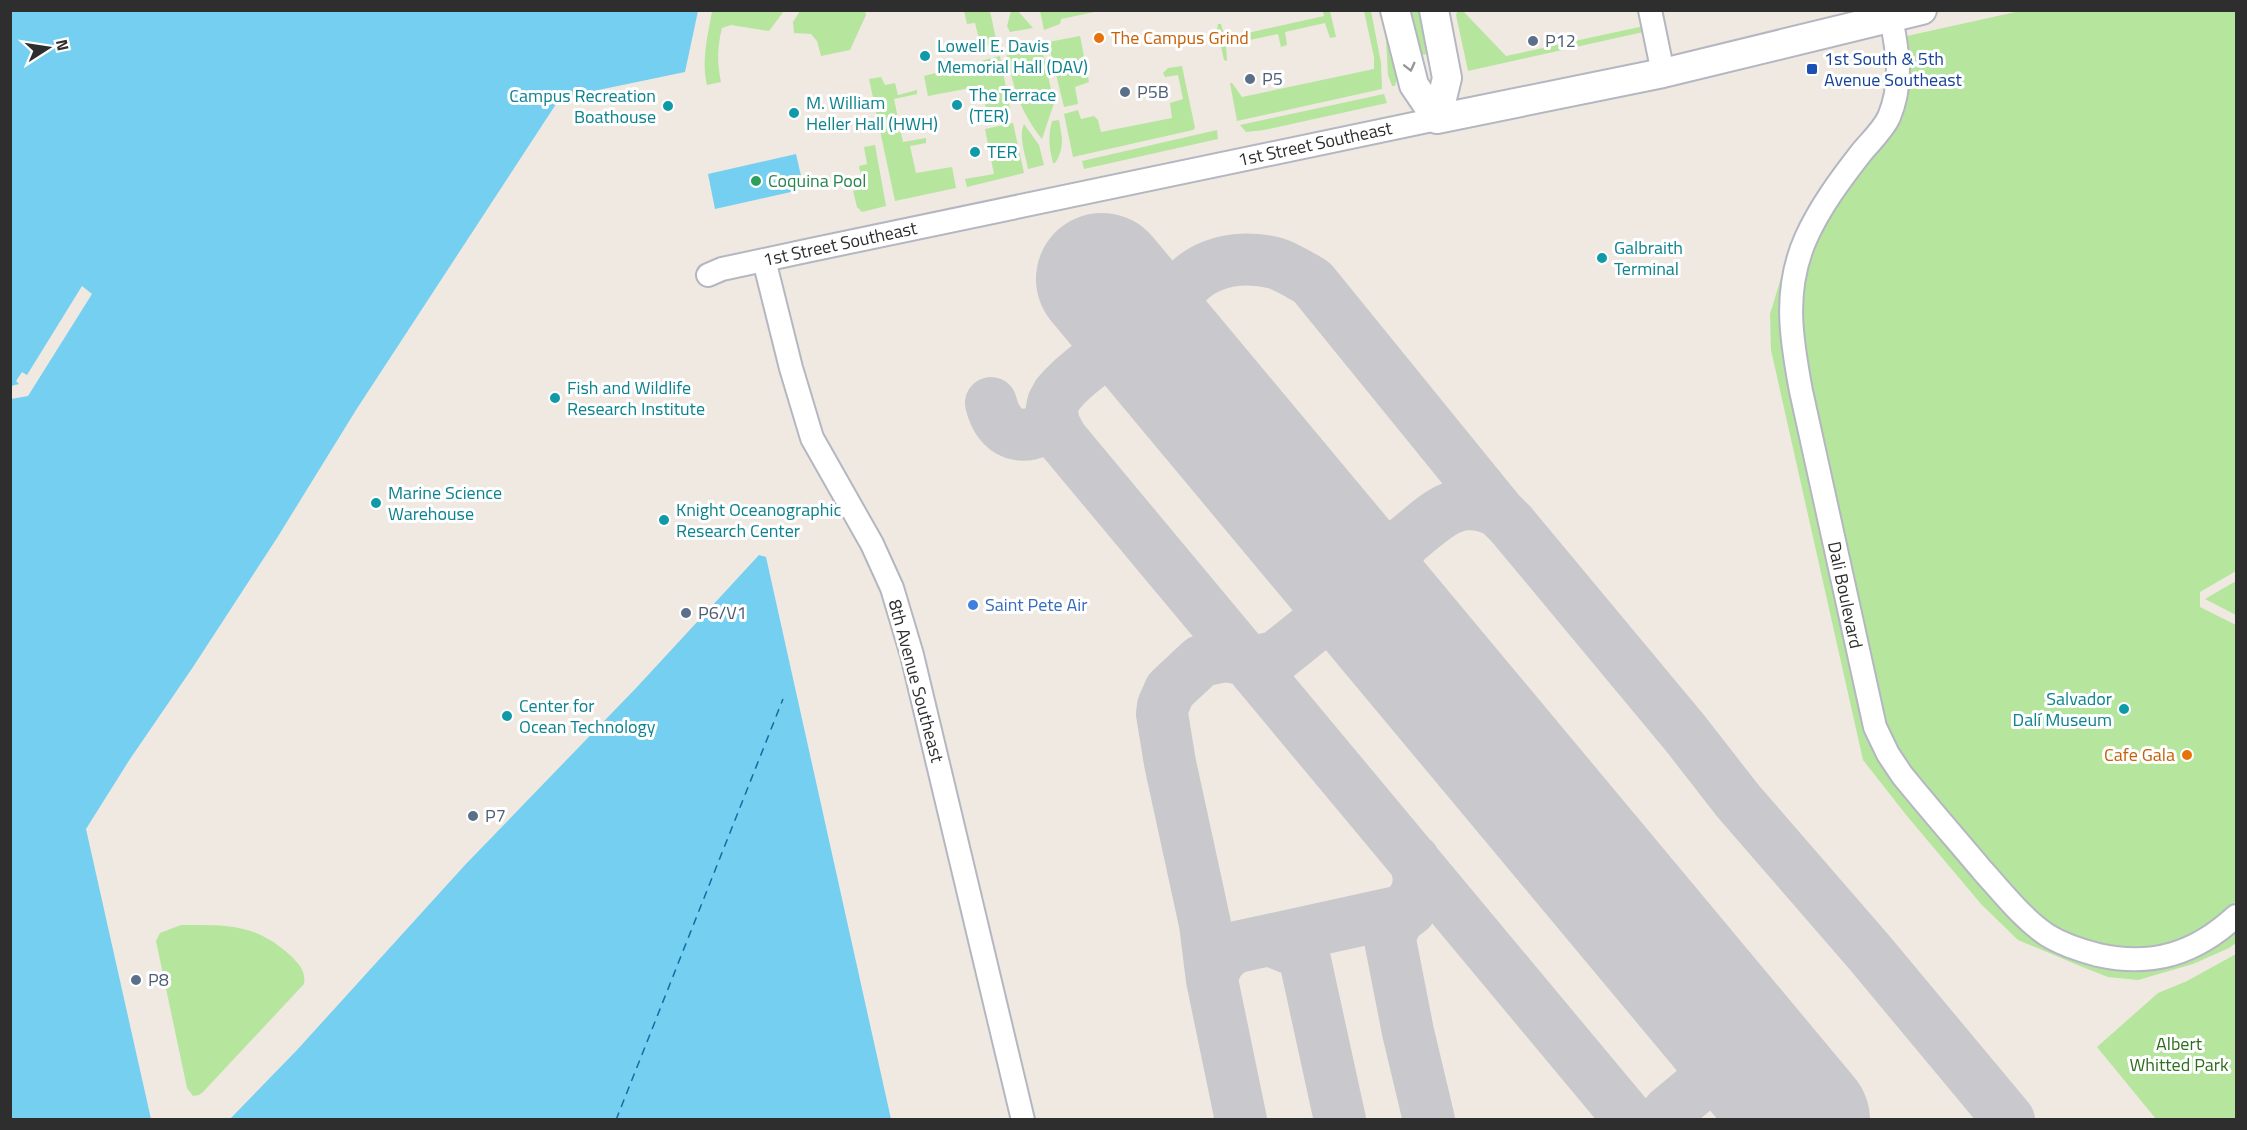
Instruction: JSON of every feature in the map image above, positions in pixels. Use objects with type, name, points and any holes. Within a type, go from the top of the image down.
[{"type":"street","points":[[1395,10],[1414,85],[1437,119]]},
{"type":"street","points":[[1434,10],[1447,78],[1437,119]]},
{"type":"street","points":[[1650,10],[1663,74]]},
{"type":"street","name":"1st Street Southeast","points":[[708,275],[722,269],[1663,74],[1890,14],[1922,10]]},
{"type":"street","name":"Dali Boulevard","points":[[1890,14],[1899,60],[1899,80],[1888,118],[1829,195],[1816,217],[1797,262],[1791,314],[1791,335],[1801,391],[1875,728],[1902,775],[2004,894],[2045,933],[2064,945],[2085,952],[2126,959],[2161,958],[2189,949],[2212,936],[2236,916]]},
{"type":"street","name":"8th Avenue Southeast","points":[[765,260],[782,333],[812,438],[864,528],[892,588],[912,655],[1023,1119]]},
{"type":"green space","points":[[1040,10],[1099,11],[1061,19],[1060,24],[1044,30]]},
{"type":"green space","points":[[712,11],[784,11],[769,31],[731,25],[722,28],[718,55],[721,82],[707,85],[705,57]]},
{"type":"green space","points":[[800,11],[865,11],[866,15],[850,50],[821,56],[817,41],[811,34],[794,33],[793,22]]},
{"type":"green space","points":[[964,11],[990,11],[997,44],[981,47],[975,23],[967,24]]},
{"type":"green space","points":[[1011,11],[1018,11],[1033,28],[1010,32],[1007,26]]},
{"type":"green space","points":[[1323,11],[1330,11],[1336,37],[1330,38],[1325,23],[1285,32],[1287,45],[1281,47],[1278,34],[1226,45],[1227,61],[1224,60],[1217,29],[1218,24],[1221,24],[1225,38],[1324,16]]},
{"type":"green space","points":[[1364,11],[1371,11],[1381,63],[1382,89],[1237,121],[1230,83],[1242,97],[1374,69],[1374,57]]},
{"type":"green space","points":[[1380,11],[1384,11],[1398,75],[1395,86],[1392,86],[1388,75],[1386,40]]},
{"type":"green space","points":[[1411,11],[1425,11],[1434,53],[1421,55]]},
{"type":"green space","points":[[1463,11],[1506,56],[1644,26],[1648,31],[1468,71],[1456,15],[1457,12]]},
{"type":"green space","points":[[2020,11],[2236,11],[2236,571],[2200,592],[2200,607],[2236,625],[2236,901],[2221,915],[2189,937],[2155,948],[2117,947],[2091,941],[2065,932],[2042,917],[2008,883],[1911,769],[1893,740],[1886,724],[1812,389],[1802,334],[1808,264],[1816,243],[1839,200],[1899,120],[1910,80],[1911,59],[1907,36]]},
{"type":"green space","points":[[1080,36],[1089,82],[1075,87],[1078,104],[1064,107],[1048,42]]},
{"type":"green space","points":[[1041,44],[1054,103],[1042,139],[1022,108],[1006,51]]},
{"type":"green space","points":[[1000,56],[1010,109],[987,113],[981,86],[928,96],[924,76]]},
{"type":"green space","points":[[1182,66],[1195,128],[1193,130],[1073,157],[1064,114],[1078,110],[1081,119],[1094,116],[1098,120],[1101,132],[1172,118],[1170,103],[1183,99],[1178,75],[1165,77],[1163,73],[1168,68]]},
{"type":"green space","points":[[881,77],[885,85],[895,83],[898,95],[917,90],[917,94],[894,99],[903,142],[926,138],[926,143],[910,146],[916,173],[952,167],[956,188],[895,201],[869,79]]},
{"type":"green space","points":[[1384,94],[1387,103],[1264,130],[1246,132],[1240,125]]},
{"type":"green space","points":[[1059,120],[1061,147],[1058,158],[1053,163],[1050,132],[1052,121]]},
{"type":"green space","points":[[1013,123],[1024,173],[967,187],[965,179],[994,174],[985,129]]},
{"type":"green space","points":[[1024,124],[1039,145],[1044,165],[1028,169],[1022,141]]},
{"type":"green space","points":[[1217,130],[1218,139],[1084,169],[1082,161]]},
{"type":"green space","points":[[875,145],[886,206],[862,212],[857,207],[853,191],[863,188],[859,166],[867,164],[864,147]]},
{"type":"green space","points":[[1785,265],[1779,313],[1780,337],[1790,394],[1864,730],[1881,763],[1913,807],[1991,897],[2037,941],[2063,956],[2113,968],[2151,968],[2186,960],[2203,953],[2236,930],[2236,943],[2229,948],[2193,964],[2138,980],[2108,977],[2018,940],[1981,904],[1863,760],[1771,350],[1770,314]]},
{"type":"green space","points":[[2236,581],[2236,615],[2205,599]]},
{"type":"green space","points":[[181,925],[227,926],[253,932],[278,945],[294,959],[304,975],[304,984],[203,1092],[193,1096],[187,1088],[156,941],[160,933]]},
{"type":"green space","name":"Albert Whitted Park","points":[[2236,954],[2236,1119],[2156,1119],[2097,1047],[2158,993],[2187,981]]},
{"type":"water","points":[[10,11],[698,11],[685,72],[560,98],[356,410],[277,538],[86,829],[151,1119],[11,1119]]},
{"type":"water","name":"Coquina Pool","points":[[796,154],[804,189],[715,209],[708,174]]},
{"type":"water","points":[[759,555],[766,557],[891,1119],[230,1119],[297,1050],[465,865],[637,687]]},
{"type":"pier","points":[[82,286],[92,294],[28,396],[11,399],[11,386],[19,384],[16,381],[22,372],[27,375]]},
{"type":"ferry route","points":[[616,1120],[783,699]]},
{"type":"taxiway","points":[[1177,366],[1167,344],[1167,321],[1178,294],[1200,272],[1227,262],[1259,260],[1290,269],[1312,282],[1499,512],[1685,733],[1738,801],[1869,952],[2009,1120]]},
{"type":"taxiway","points":[[991,403],[994,414],[1006,429],[1022,435],[1030,434],[1049,424],[1053,403],[1064,387],[1083,370],[1116,347],[1139,341],[1166,353]]},
{"type":"taxiway","points":[[1052,412],[1054,424],[1062,439],[1630,1120]]},
{"type":"taxiway","points":[[1406,541],[1438,515],[1459,505],[1484,506],[1499,512]]},
{"type":"taxiway","points":[[1329,548],[1350,554],[1368,555],[1406,541],[1391,562],[1384,583],[1384,605],[1395,628]]},
{"type":"taxiway","points":[[1241,1120],[1212,980],[1205,924],[1170,763],[1162,714],[1163,706],[1170,690],[1201,661],[1225,656],[1255,661],[1276,657],[1337,608]]},
{"type":"taxiway","points":[[1212,980],[1220,960],[1237,947],[1402,911],[1408,906],[1418,888],[1419,881],[1414,860]]},
{"type":"taxiway","points":[[1410,910],[1396,923],[1390,940],[1408,1032],[1429,1120]]},
{"type":"taxiway","points":[[1273,940],[1298,952],[1305,960],[1340,1120]]},
{"type":"taxiway","points":[[1721,1020],[1729,1050],[1722,1067],[1731,1064],[1748,1066],[1763,1075],[1783,1093]]},
{"type":"taxiway","points":[[1662,1120],[1668,1112],[1722,1067]]},
{"type":"runway","points":[[1102,279],[1804,1120]]},
{"type":"place","name":"The Campus Grind","points":[[1099,38]]},
{"type":"place","name":"P12","points":[[1533,41]]},
{"type":"place","name":"Lowell E. Davis Memorial Hall (DAV)","points":[[925,56]]},
{"type":"place","name":"1st South & 5th Avenue Southeast","points":[[1812,69]]},
{"type":"place","name":"P5","points":[[1250,79]]},
{"type":"place","name":"P5B","points":[[1125,92]]},
{"type":"place","name":"The Terrace (TER)","points":[[957,105]]},
{"type":"place","name":"Campus Recreation Boathouse","points":[[668,106]]},
{"type":"place","name":"M. William Heller Hall (HWH)","points":[[794,113]]},
{"type":"place","name":"TER","points":[[975,152]]},
{"type":"place","name":"Coquina Pool","points":[[756,181]]},
{"type":"place","name":"Galbraith Terminal","points":[[1602,258]]},
{"type":"place","name":"Fish and Wildlife Research Institute","points":[[555,398]]},
{"type":"place","name":"Marine Science Warehouse","points":[[376,503]]},
{"type":"place","name":"Knight Oceanographic Research Center","points":[[664,520]]},
{"type":"place","name":"Saint Pete Air","points":[[973,605]]},
{"type":"place","name":"P6/V1","points":[[686,613]]},
{"type":"place","name":"Salvador Dalí Museum","points":[[2124,709]]},
{"type":"place","name":"Center for Ocean Technology","points":[[507,716]]},
{"type":"place","name":"Cafe Gala","points":[[2187,755]]},
{"type":"place","name":"P7","points":[[473,816]]},
{"type":"place","name":"P8","points":[[136,980]]}]
